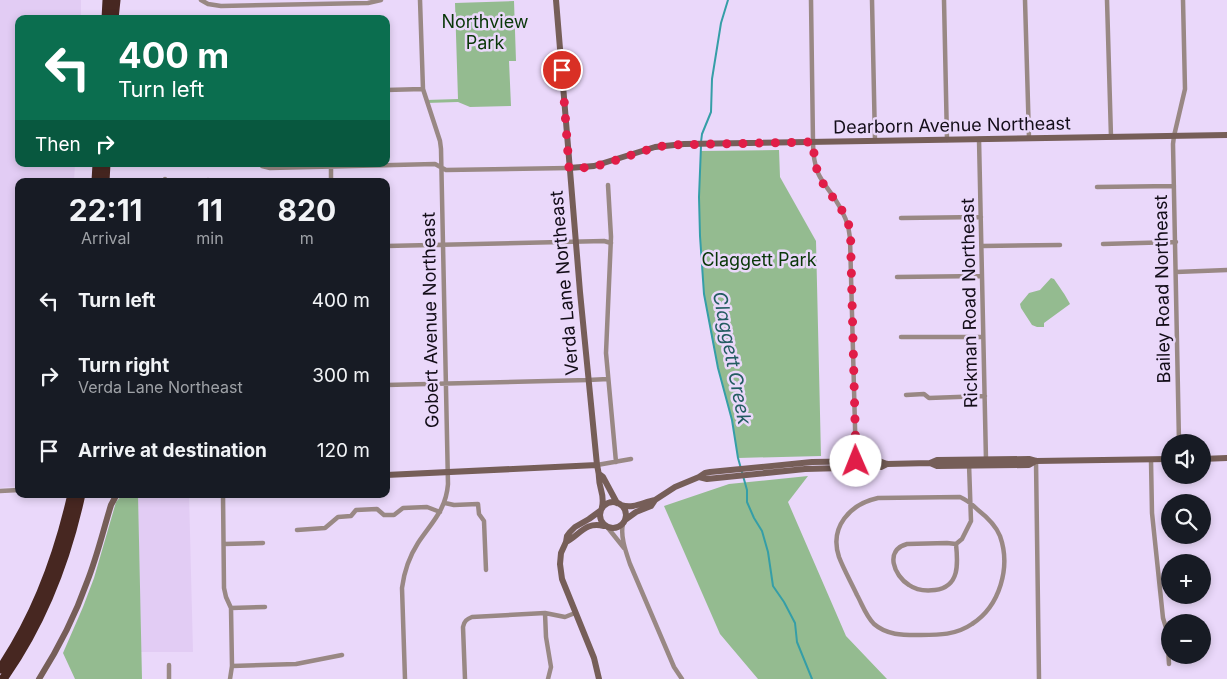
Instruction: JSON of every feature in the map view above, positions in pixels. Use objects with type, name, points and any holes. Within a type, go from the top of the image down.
[{"type":"highway","points":[[106,15],[107,0]]},
{"type":"highway","points":[[114,15],[116,0]]},
{"type":"highway","points":[[0,669],[18,639],[41,592],[57,548],[71,498]]},
{"type":"highway","points":[[3,679],[22,650],[49,596],[62,562],[80,498]]},
{"type":"street","points":[[201,0],[208,4],[221,6],[368,3],[381,0]]},
{"type":"street","name":"Gobert Avenue Northeast","points":[[420,0],[422,89],[440,141],[448,472],[445,502]]},
{"type":"street","name":"Verda Lane Northeast","points":[[556,0],[588,380],[598,478],[604,497],[601,509]]},
{"type":"street","points":[[811,0],[814,163],[849,228],[856,464]]},
{"type":"street","points":[[872,0],[874,141]]},
{"type":"street","points":[[944,0],[947,140]]},
{"type":"street","points":[[1025,0],[1029,138]]},
{"type":"street","points":[[1106,0],[1111,137]]},
{"type":"street","name":"Bailey Road Northeast","points":[[1179,434],[1174,136],[1185,89],[1183,0]]},
{"type":"street","points":[[390,90],[422,89]]},
{"type":"street","name":"Dearborn Avenue Northeast","points":[[390,165],[435,164],[446,170],[569,168],[594,166],[655,147],[684,144],[1227,135]]},
{"type":"street","name":"Rickman Road Northeast","points":[[979,139],[986,462]]},
{"type":"street","name":"Dearborn Avenue Northeast","points":[[267,167],[331,167]]},
{"type":"street","points":[[331,167],[331,178]]},
{"type":"street","points":[[608,185],[611,243],[606,352],[616,462]]},
{"type":"street","points":[[1097,187],[1174,186]]},
{"type":"street","points":[[901,218],[981,217]]},
{"type":"street","points":[[390,246],[604,241],[611,243]]},
{"type":"street","points":[[1103,244],[1176,242]]},
{"type":"street","points":[[982,246],[1060,245]]},
{"type":"street","points":[[1176,272],[1227,270]]},
{"type":"street","points":[[897,277],[982,276]]},
{"type":"street","points":[[900,337],[982,337]]},
{"type":"street","points":[[390,385],[608,379]]},
{"type":"street","points":[[906,395],[924,394],[929,398],[985,396]]},
{"type":"street","points":[[1211,459],[1227,458]]},
{"type":"street","points":[[390,474],[597,465],[631,459]]},
{"type":"street","points":[[599,679],[597,668],[562,580],[560,568],[561,553],[567,536],[575,527],[589,519],[609,502],[626,507],[634,507],[655,500],[674,487],[705,473],[718,474],[751,471],[812,462],[880,467],[887,464],[930,463],[937,460],[969,463],[1029,459],[1036,461],[1161,459]]},
{"type":"street","points":[[1151,460],[1151,503],[1163,614]]},
{"type":"street","points":[[1036,461],[1039,679]]},
{"type":"street","points":[[956,544],[957,571],[953,580],[944,588],[928,590],[914,588],[905,582],[895,570],[893,564],[894,554],[903,545],[956,544],[962,539],[971,518],[969,463]]},
{"type":"street","name":"Verda Lane Northeast","points":[[599,474],[603,477],[619,504]]},
{"type":"street","points":[[0,491],[15,490]]},
{"type":"street","points":[[960,497],[971,503],[993,525],[999,535],[1002,546],[1003,569],[1001,583],[994,601],[986,612],[971,625],[956,632],[944,634],[899,635],[874,624],[866,613],[838,552],[839,530],[847,515],[861,504],[878,498],[960,497]]},
{"type":"street","points":[[39,679],[63,638],[87,583],[115,498]]},
{"type":"street","points":[[223,498],[224,588],[231,608],[232,666],[230,679]]},
{"type":"street","points":[[566,542],[571,540],[580,531],[596,524],[616,528],[636,512],[651,506],[655,500]]},
{"type":"street","points":[[405,679],[403,580],[413,552],[445,502],[458,505],[478,504],[479,514],[484,521],[486,570]]},
{"type":"street","points":[[619,504],[626,512],[621,531],[624,549],[666,649],[678,675],[682,679]]},
{"type":"street","points":[[297,530],[325,528],[336,518],[352,516],[356,510],[377,509],[384,515],[394,515],[403,508],[427,507],[440,512]]},
{"type":"street","points":[[601,509],[600,519],[624,549]]},
{"type":"street","points":[[224,544],[263,543]]},
{"type":"street","points":[[231,608],[265,607]]},
{"type":"street","points":[[465,679],[463,627],[465,620],[472,617],[546,614],[565,617],[575,613]]},
{"type":"street","points":[[546,614],[546,637],[551,667],[548,679]]},
{"type":"street","points":[[232,666],[296,664],[342,655]]},
{"type":"street","points":[[169,665],[169,679]]},
{"type":"shaded area","points":[[0,0],[81,0],[81,15],[15,15],[15,167],[75,167],[74,178],[15,178],[15,486],[0,488]]},
{"type":"shaded area","points":[[138,498],[189,498],[193,652],[141,652]]},
{"type":"green space","name":"Northview Park","points":[[514,1],[516,61],[509,61],[511,106],[470,107],[458,102],[426,103],[426,100],[458,99],[455,3]]},
{"type":"green space","name":"Claggett Park","points":[[779,150],[780,177],[816,241],[821,456],[738,458],[732,420],[718,368],[704,294],[699,197],[701,151]]},
{"type":"green space","points":[[1051,278],[1054,279],[1070,304],[1044,323],[1044,327],[1037,327],[1032,325],[1020,304],[1029,293],[1040,290]]},
{"type":"green space","points":[[808,476],[788,502],[846,636],[887,679],[758,679],[720,634],[664,506],[729,484]]},
{"type":"green space","points":[[120,498],[138,498],[142,679],[75,679],[63,653],[94,578],[116,502]]},
{"type":"waterway","name":"Claggett Creek","points":[[701,142],[702,134],[711,112],[712,79],[721,23],[728,0]]},
{"type":"waterway","name":"Claggett Creek","points":[[701,146],[699,197],[704,294],[718,368],[732,420],[738,458],[747,490],[747,502],[762,531],[768,552],[773,586],[795,623],[797,642],[812,679]]},
{"type":"route","points":[[562,70],[569,168],[586,168],[602,165],[640,151],[668,145],[813,142],[814,163],[817,171],[836,201],[849,228],[856,461]]}]
